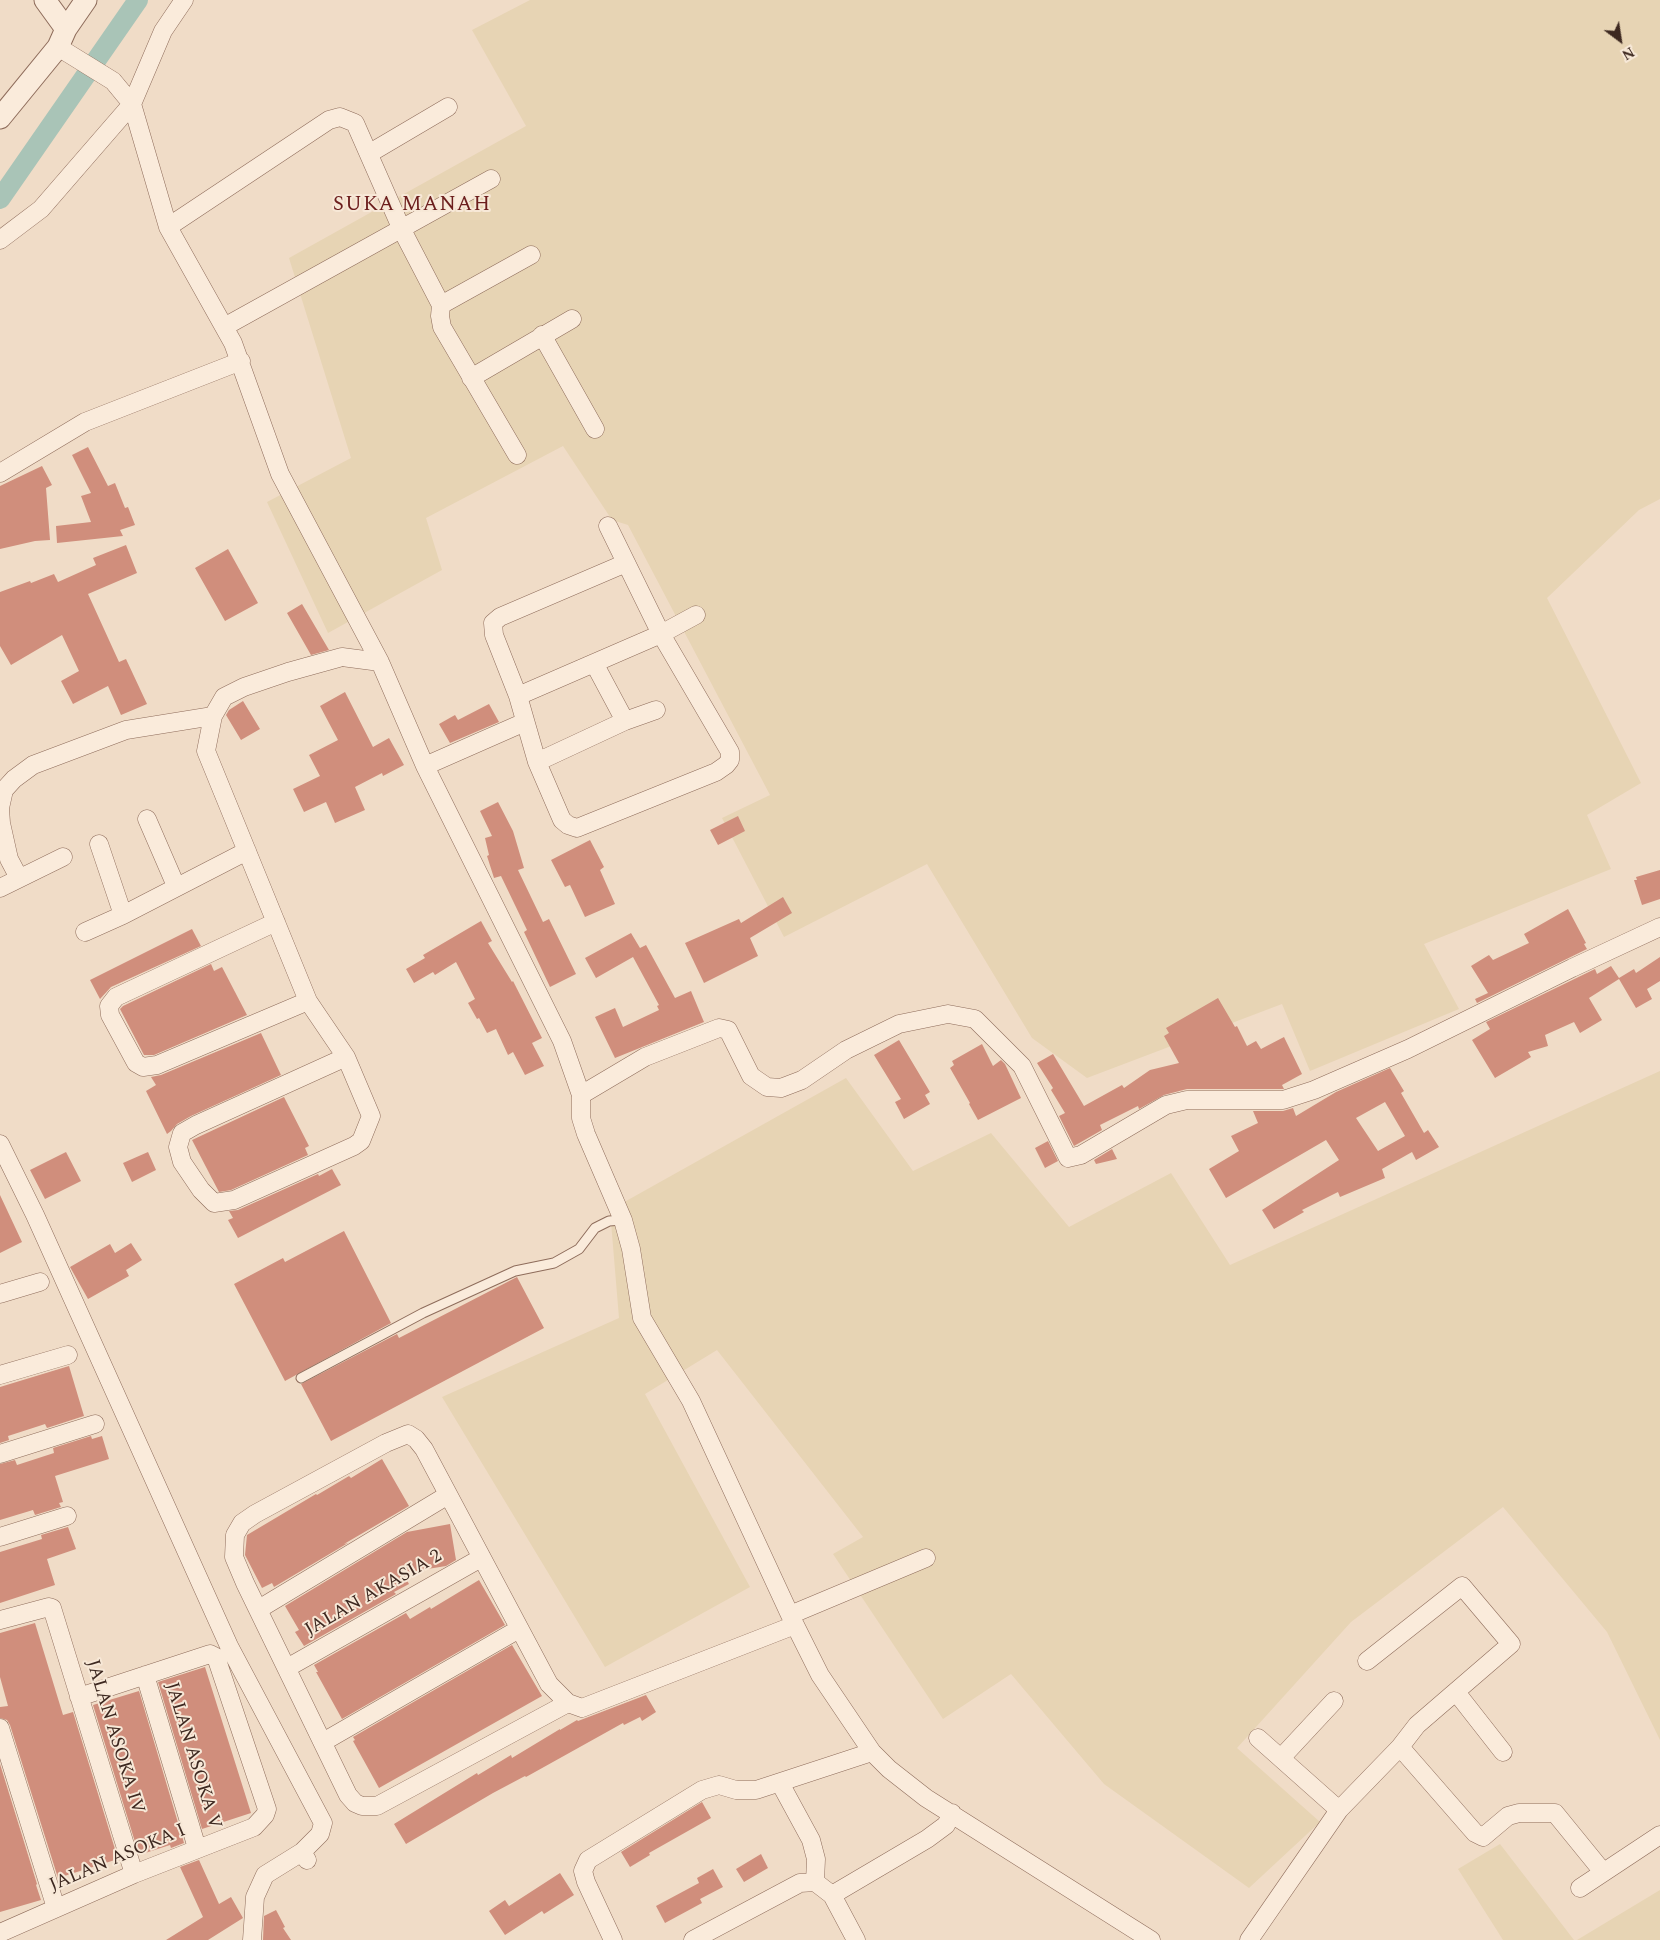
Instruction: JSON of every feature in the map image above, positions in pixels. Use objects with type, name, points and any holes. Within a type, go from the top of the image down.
[{"type":"street","points":[[45,0],[62,38],[82,61],[113,81],[132,104],[168,227],[233,343],[280,474],[380,662],[425,766],[562,1041],[581,1095],[582,1118],[586,1134],[623,1220],[642,1318],[691,1401],[792,1620],[820,1675],[872,1752],[889,1769],[926,1798],[1151,1940]]},
{"type":"street","points":[[0,118],[62,38],[86,0]]},
{"type":"street","points":[[0,240],[42,209],[132,104],[163,31],[184,0]]},
{"type":"street","points":[[370,153],[448,107]]},
{"type":"street","points":[[168,227],[329,120],[340,117],[355,123],[370,153],[402,230],[441,305],[442,327],[517,454]]},
{"type":"street","points":[[224,326],[402,230],[491,179]]},
{"type":"street","points":[[441,305],[531,255]]},
{"type":"street","points":[[471,378],[572,319]]},
{"type":"street","points":[[542,336],[595,429]]},
{"type":"street","points":[[0,473],[86,422],[240,361]]},
{"type":"street","points":[[608,526],[661,634],[730,752],[730,760],[716,772],[577,828],[568,825],[562,820],[537,762],[518,696],[494,634],[493,623],[500,617],[626,563]]},
{"type":"street","points":[[518,696],[661,634],[696,615]]},
{"type":"street","points":[[346,1057],[182,1133],[178,1147],[182,1162],[201,1190],[214,1203],[234,1200],[354,1146],[361,1140],[371,1116],[346,1057],[308,1001],[206,751],[213,716],[224,697],[244,687],[288,672],[342,657],[380,662]]},
{"type":"street","points":[[594,663],[625,722]]},
{"type":"street","points":[[537,762],[656,710]]},
{"type":"street","points":[[19,878],[6,849],[0,808],[4,790],[14,778],[33,765],[126,730],[213,716]]},
{"type":"street","points":[[425,766],[526,722]]},
{"type":"street","points":[[147,819],[176,886]]},
{"type":"street","points":[[99,844],[123,915]]},
{"type":"street","points":[[85,932],[123,915],[247,851]]},
{"type":"street","points":[[0,888],[63,857]]},
{"type":"street","points":[[276,922],[116,997],[109,1006],[110,1015],[136,1063],[143,1067],[158,1065],[308,1001]]},
{"type":"street","points":[[581,1095],[645,1057],[719,1028],[728,1030],[751,1076],[766,1087],[781,1088],[802,1080],[846,1050],[899,1024],[948,1014],[975,1019],[1022,1066],[1068,1158],[1081,1155],[1166,1105],[1187,1100],[1283,1100],[1314,1090],[1408,1049],[1660,927]]},
{"type":"street","points":[[0,1144],[39,1224],[229,1646],[323,1823],[320,1834],[305,1856],[265,1875],[255,1896],[252,1940]]},
{"type":"street","points":[[0,1294],[40,1282]]},
{"type":"street","points":[[0,1375],[68,1355]]},
{"type":"street","points":[[0,1454],[95,1424]]},
{"type":"street","points":[[568,1702],[378,1806],[362,1806],[348,1795],[234,1557],[235,1535],[242,1523],[255,1514],[391,1440],[408,1434],[416,1439],[424,1449],[548,1684],[568,1702],[582,1708],[792,1620],[926,1558]]},
{"type":"street","points":[[259,1609],[448,1495]]},
{"type":"street","points":[[0,1536],[67,1516]]},
{"type":"street","name":"JALAN AKASIA 2","points":[[288,1668],[481,1558]]},
{"type":"street","points":[[1249,1940],[1339,1810],[1400,1747],[1416,1725],[1511,1644],[1462,1586],[1367,1661]]},
{"type":"street","name":"JALAN ASOKA IV","points":[[0,1620],[49,1607],[52,1608],[134,1874]]},
{"type":"street","points":[[323,1742],[520,1629]]},
{"type":"street","name":"JALAN ASOKA I","points":[[0,1933],[134,1874],[254,1827],[265,1815],[266,1809],[216,1657],[210,1654],[145,1675]]},
{"type":"street","points":[[79,1697],[145,1675]]},
{"type":"street","name":"JALAN ASOKA V","points":[[145,1675],[197,1848]]},
{"type":"street","points":[[1456,1692],[1503,1752]]},
{"type":"street","points":[[1281,1758],[1334,1701]]},
{"type":"street","points":[[0,1728],[56,1908]]},
{"type":"street","points":[[1258,1738],[1339,1810]]},
{"type":"street","points":[[1400,1747],[1475,1833],[1483,1837],[1508,1816],[1519,1813],[1555,1812],[1603,1872]]},
{"type":"street","points":[[613,1940],[586,1882],[583,1870],[588,1860],[702,1790],[719,1785],[736,1790],[756,1790],[872,1752]]},
{"type":"street","points":[[780,1783],[811,1840],[816,1859],[815,1882]]},
{"type":"street","points":[[832,1895],[928,1840],[946,1825],[952,1813]]},
{"type":"street","points":[[1580,1888],[1660,1835]]},
{"type":"street","points":[[693,1940],[800,1882],[815,1882],[832,1895],[856,1940]]},
{"type":"lane","points":[[301,1378],[423,1313],[515,1271],[554,1263],[579,1249],[595,1228],[609,1221],[623,1220]]},
{"type":"shaded area","points":[[530,0],[1660,0],[1660,499],[1639,510],[1547,598],[1641,783],[1587,815],[1611,869],[1424,944],[1459,1009],[1310,1071],[1282,1004],[1087,1078],[1032,1038],[927,864],[784,937],[722,818],[770,795],[628,525],[612,520],[563,446],[426,518],[442,570],[328,633],[267,502],[351,458],[289,258],[526,126],[472,30]]},
{"type":"shaded area","points":[[1660,1071],[1660,1740],[1607,1632],[1503,1507],[1351,1622],[1237,1748],[1320,1822],[1249,1888],[1104,1784],[1011,1674],[943,1719],[833,1554],[863,1537],[717,1350],[645,1394],[750,1587],[605,1667],[442,1397],[619,1318],[610,1210],[846,1078],[913,1171],[991,1133],[1069,1227],[1171,1173],[1230,1265]]},
{"type":"shaded area","points":[[1500,1844],[1574,1940],[1503,1940],[1458,1869]]},
{"type":"shaded area","points":[[1660,1890],[1660,1940],[1577,1940]]},
{"type":"building","points":[[88,447],[108,486],[115,483],[125,508],[128,507],[135,525],[120,530],[123,536],[57,543],[56,526],[91,522],[81,496],[91,493],[72,455]]},
{"type":"building","points":[[42,466],[52,485],[46,488],[50,540],[35,541],[0,549],[0,486]]},
{"type":"building","points":[[126,545],[137,573],[88,594],[119,662],[126,659],[147,704],[121,715],[108,686],[73,704],[61,681],[79,671],[62,635],[11,665],[0,646],[0,592],[54,574],[58,582],[96,565],[93,558]]},
{"type":"building","points":[[228,549],[258,603],[225,621],[195,568]]},
{"type":"building","points":[[302,604],[329,650],[311,655],[287,613]]},
{"type":"building","points":[[345,692],[373,747],[389,738],[404,765],[383,776],[382,773],[355,787],[365,810],[335,823],[326,802],[304,812],[293,789],[320,776],[309,755],[338,740],[320,706]]},
{"type":"building","points":[[243,701],[260,729],[241,740],[226,715],[229,710]]},
{"type":"building","points":[[489,704],[499,722],[450,743],[439,724],[455,715],[458,720]]},
{"type":"building","points":[[498,802],[513,831],[524,868],[518,870],[543,922],[549,919],[576,974],[550,987],[524,932],[527,930],[501,876],[494,878],[487,856],[489,855],[485,838],[492,836],[480,811]]},
{"type":"building","points":[[738,816],[745,831],[718,845],[710,830]]},
{"type":"building","points":[[590,840],[604,867],[600,870],[615,904],[585,917],[570,885],[565,887],[551,860]]},
{"type":"building","points":[[1660,870],[1660,899],[1642,905],[1634,880],[1637,880],[1636,877]]},
{"type":"building","points":[[783,897],[792,913],[750,938],[758,956],[704,983],[685,943],[739,919],[741,923]]},
{"type":"building","points":[[1568,909],[1586,943],[1584,944],[1587,949],[1477,1003],[1475,999],[1488,993],[1471,966],[1489,955],[1493,960],[1529,943],[1524,934]]},
{"type":"building","points":[[481,921],[492,941],[488,943],[513,981],[542,1038],[532,1043],[544,1066],[525,1075],[513,1052],[508,1055],[496,1029],[487,1033],[479,1018],[477,1019],[468,1003],[475,999],[456,962],[435,975],[433,972],[414,983],[406,969],[425,958],[423,955]]},
{"type":"building","points":[[192,929],[201,946],[111,987],[100,999],[90,980]]},
{"type":"building","points":[[631,933],[640,948],[646,945],[675,998],[691,991],[704,1022],[615,1058],[595,1017],[615,1008],[623,1027],[659,1010],[657,1006],[659,1005],[633,957],[596,978],[585,958]]},
{"type":"building","points":[[1660,957],[1660,981],[1647,989],[1652,999],[1636,1008],[1619,979],[1589,998],[1602,1020],[1580,1033],[1574,1022],[1545,1035],[1548,1046],[1528,1052],[1531,1057],[1495,1078],[1472,1040],[1490,1029],[1486,1022],[1595,969],[1597,974],[1611,966],[1619,978],[1634,969],[1636,973]]},
{"type":"building","points":[[211,964],[214,971],[222,967],[247,1015],[154,1055],[144,1055],[120,1009]]},
{"type":"building","points":[[1218,998],[1235,1027],[1237,1026],[1247,1046],[1256,1041],[1261,1049],[1284,1037],[1302,1074],[1282,1085],[1284,1089],[1187,1089],[1164,1095],[1139,1109],[1138,1106],[1100,1125],[1102,1130],[1074,1146],[1059,1116],[1065,1113],[1051,1090],[1053,1088],[1037,1063],[1053,1054],[1084,1106],[1122,1085],[1124,1088],[1150,1070],[1179,1063],[1164,1036],[1169,1033],[1166,1028]]},
{"type":"building","points":[[261,1033],[281,1075],[191,1116],[177,1124],[167,1134],[146,1091],[156,1085],[151,1077],[161,1075]]},
{"type":"building","points":[[899,1040],[930,1092],[925,1095],[930,1104],[904,1119],[895,1102],[901,1099],[874,1055]]},
{"type":"building","points":[[982,1044],[993,1066],[1001,1060],[1005,1064],[1021,1098],[978,1120],[950,1068],[954,1065],[952,1061]]},
{"type":"building","points":[[1390,1068],[1404,1091],[1401,1093],[1424,1133],[1428,1130],[1439,1147],[1416,1160],[1412,1152],[1382,1169],[1385,1178],[1340,1197],[1338,1192],[1302,1210],[1304,1212],[1274,1229],[1262,1210],[1339,1160],[1326,1140],[1226,1198],[1209,1169],[1239,1151],[1231,1136],[1258,1123],[1253,1111],[1283,1111],[1293,1108],[1296,1116],[1336,1092]],"holes":[[[1385,1102],[1405,1136],[1378,1151],[1356,1118]]]},
{"type":"building","points":[[284,1097],[309,1146],[305,1148],[308,1155],[231,1190],[219,1192],[192,1140]]},
{"type":"building","points":[[1048,1141],[1058,1161],[1045,1168],[1035,1148]]},
{"type":"building","points":[[1112,1149],[1117,1159],[1096,1164],[1094,1160]]},
{"type":"building","points":[[66,1152],[81,1181],[45,1199],[30,1170]]},
{"type":"building","points":[[148,1152],[156,1170],[132,1182],[123,1163]]},
{"type":"building","points":[[332,1169],[341,1185],[238,1238],[228,1220],[233,1218],[229,1211],[238,1210]]},
{"type":"building","points":[[0,1195],[22,1242],[0,1253]]},
{"type":"building","points":[[344,1231],[391,1323],[285,1381],[234,1284],[283,1258],[285,1262]]},
{"type":"building","points":[[131,1243],[142,1260],[126,1270],[129,1276],[88,1299],[70,1267],[110,1244],[115,1253]]},
{"type":"building","points":[[517,1277],[544,1328],[331,1441],[301,1384],[397,1334],[399,1338]]},
{"type":"building","points":[[69,1366],[84,1416],[47,1428],[45,1424],[8,1436],[9,1440],[0,1443],[0,1387]]},
{"type":"building","points":[[91,1436],[92,1439],[102,1436],[109,1459],[55,1476],[63,1502],[59,1503],[61,1507],[35,1515],[33,1510],[0,1520],[0,1464],[15,1460],[17,1465],[54,1453],[53,1448]]},
{"type":"building","points":[[382,1459],[409,1506],[274,1587],[272,1583],[262,1588],[245,1555],[247,1535],[316,1494],[349,1476],[351,1478]]},
{"type":"building","points":[[450,1524],[456,1560],[446,1566],[403,1573],[409,1584],[394,1592],[396,1594],[304,1646],[295,1632],[299,1630],[285,1606],[407,1532]]},
{"type":"building","points":[[68,1527],[76,1549],[47,1559],[55,1585],[0,1603],[0,1552],[42,1539],[41,1535]]},
{"type":"building","points":[[479,1580],[505,1625],[342,1719],[314,1665],[406,1613],[410,1619],[430,1607],[431,1609]]},
{"type":"building","points":[[35,1623],[63,1715],[73,1712],[118,1859],[58,1878],[10,1725],[7,1720],[0,1718],[0,1707],[8,1706],[0,1677],[0,1633]]},
{"type":"building","points":[[512,1645],[542,1696],[379,1788],[353,1741],[355,1740],[353,1737]]},
{"type":"building","points":[[205,1667],[251,1813],[202,1829],[158,1682]]},
{"type":"building","points":[[139,1691],[184,1843],[171,1848],[170,1845],[139,1855],[93,1705]]},
{"type":"building","points":[[646,1695],[656,1712],[642,1721],[640,1717],[624,1725],[623,1723],[526,1777],[493,1793],[406,1844],[394,1824],[477,1773],[478,1775],[511,1755],[512,1758],[577,1720]]},
{"type":"building","points":[[0,1764],[41,1900],[0,1912]]},
{"type":"building","points":[[702,1802],[711,1818],[649,1853],[650,1855],[630,1867],[621,1852]]},
{"type":"building","points":[[761,1854],[768,1868],[744,1882],[736,1869]]},
{"type":"building","points":[[199,1860],[219,1904],[231,1897],[243,1918],[208,1940],[166,1940],[203,1917],[180,1867]]},
{"type":"building","points":[[713,1869],[723,1887],[700,1899],[702,1903],[665,1923],[656,1906],[699,1883],[697,1878]]},
{"type":"building","points":[[560,1873],[574,1895],[544,1914],[542,1911],[505,1935],[489,1911],[505,1900],[509,1906]]},
{"type":"building","points":[[276,1910],[285,1927],[283,1928],[291,1940],[263,1940],[264,1916]]},
{"type":"waterway","points":[[0,199],[138,0]]},
{"type":"district","name":"SUKA MANAH","points":[[412,206]]}]
